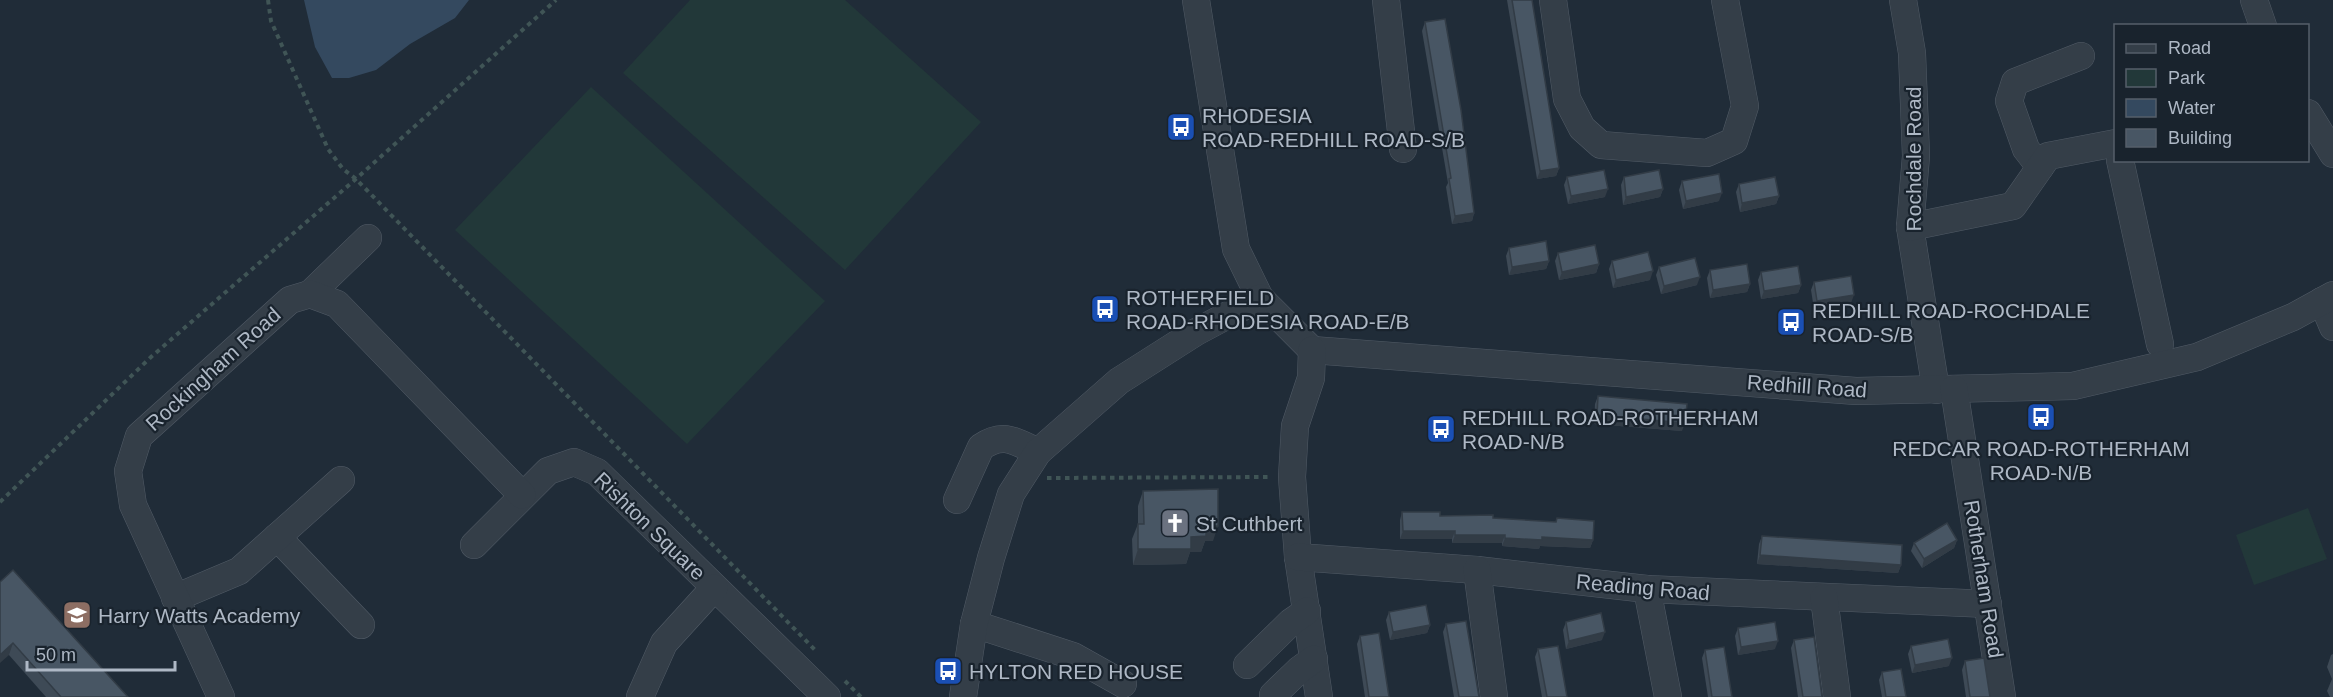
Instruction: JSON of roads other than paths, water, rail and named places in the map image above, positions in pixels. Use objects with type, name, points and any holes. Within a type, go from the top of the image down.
[{"type":"street","points":[[1196,0],[1236,249],[1260,298],[1312,350],[1311,378],[1295,426],[1292,477],[1299,556],[1316,676],[1279,696]]},
{"type":"street","points":[[1386,0],[1403,149]]},
{"type":"street","points":[[1553,0],[1567,99],[1581,128],[1601,145],[1707,153],[1734,141],[1745,106],[1725,0]]},
{"type":"street","name":"Rochdale Road","points":[[1903,0],[1912,53],[1916,156],[1910,227],[1945,389]]},
{"type":"street","points":[[2254,0],[2262,24]]},
{"type":"street","points":[[2040,167],[2026,149],[2009,101],[2015,82],[2081,56]]},
{"type":"street","points":[[2309,116],[2333,154]]},
{"type":"street","points":[[1910,227],[2013,206],[2048,156],[2114,143]]},
{"type":"street","points":[[2120,162],[2160,344]]},
{"type":"street","name":"Rockingham Road","points":[[221,697],[133,505],[128,471],[139,436],[290,300],[309,294],[368,238]]},
{"type":"street","points":[[309,294],[337,304],[522,495]]},
{"type":"street","points":[[963,697],[974,624],[991,558],[1011,494],[1038,452],[1119,381],[1196,332],[1260,298]]},
{"type":"street","points":[[2327,298],[2333,327]]},
{"type":"street","name":"Redhill Road","points":[[1312,350],[1856,391],[2073,386],[2197,357],[2293,317],[2327,298]]},
{"type":"street","name":"Rotherham Road","points":[[1945,389],[1988,604],[2002,697]]},
{"type":"street","points":[[957,500],[981,447],[987,443],[1010,438],[1038,452]]},
{"type":"street","name":"Rishton Square","points":[[474,545],[548,471],[574,462],[597,472],[714,588],[836,688]]},
{"type":"street","points":[[175,598],[239,571],[341,480]]},
{"type":"street","points":[[277,537],[361,625]]},
{"type":"street","name":"Reading Road","points":[[1299,556],[1477,570],[1647,589],[1988,604]]},
{"type":"street","points":[[1477,570],[1494,697]]},
{"type":"street","name":"Rishton Square","points":[[640,697],[664,643],[714,588]]},
{"type":"street","points":[[1647,589],[1668,697]]},
{"type":"street","points":[[1824,598],[1837,697]]},
{"type":"street","points":[[1247,665],[1291,622],[1307,611]]},
{"type":"street","points":[[974,624],[1073,656],[1123,684]]},
{"type":"water","points":[[304,0],[469,0],[455,18],[410,44],[376,70],[349,78],[332,78],[315,47]]},
{"type":"place","name":"RHODESIA ROAD-REDHILL ROAD-S/B","points":[[1181,127]]},
{"type":"place","name":"ROTHERFIELD ROAD-RHODESIA ROAD-E/B","points":[[1105,309]]},
{"type":"place","name":"REDHILL ROAD-ROCHDALE ROAD-S/B","points":[[1791,322]]},
{"type":"place","name":"REDCAR ROAD-ROTHERHAM ROAD-N/B","points":[[2041,417]]},
{"type":"place","name":"REDHILL ROAD-ROTHERHAM ROAD-N/B","points":[[1441,429]]},
{"type":"place","name":"St Cuthbert","points":[[1175,523]]},
{"type":"place","name":"Harry Watts Academy","points":[[77,615]]},
{"type":"place","name":"HYLTON RED HOUSE","points":[[948,671]]}]
